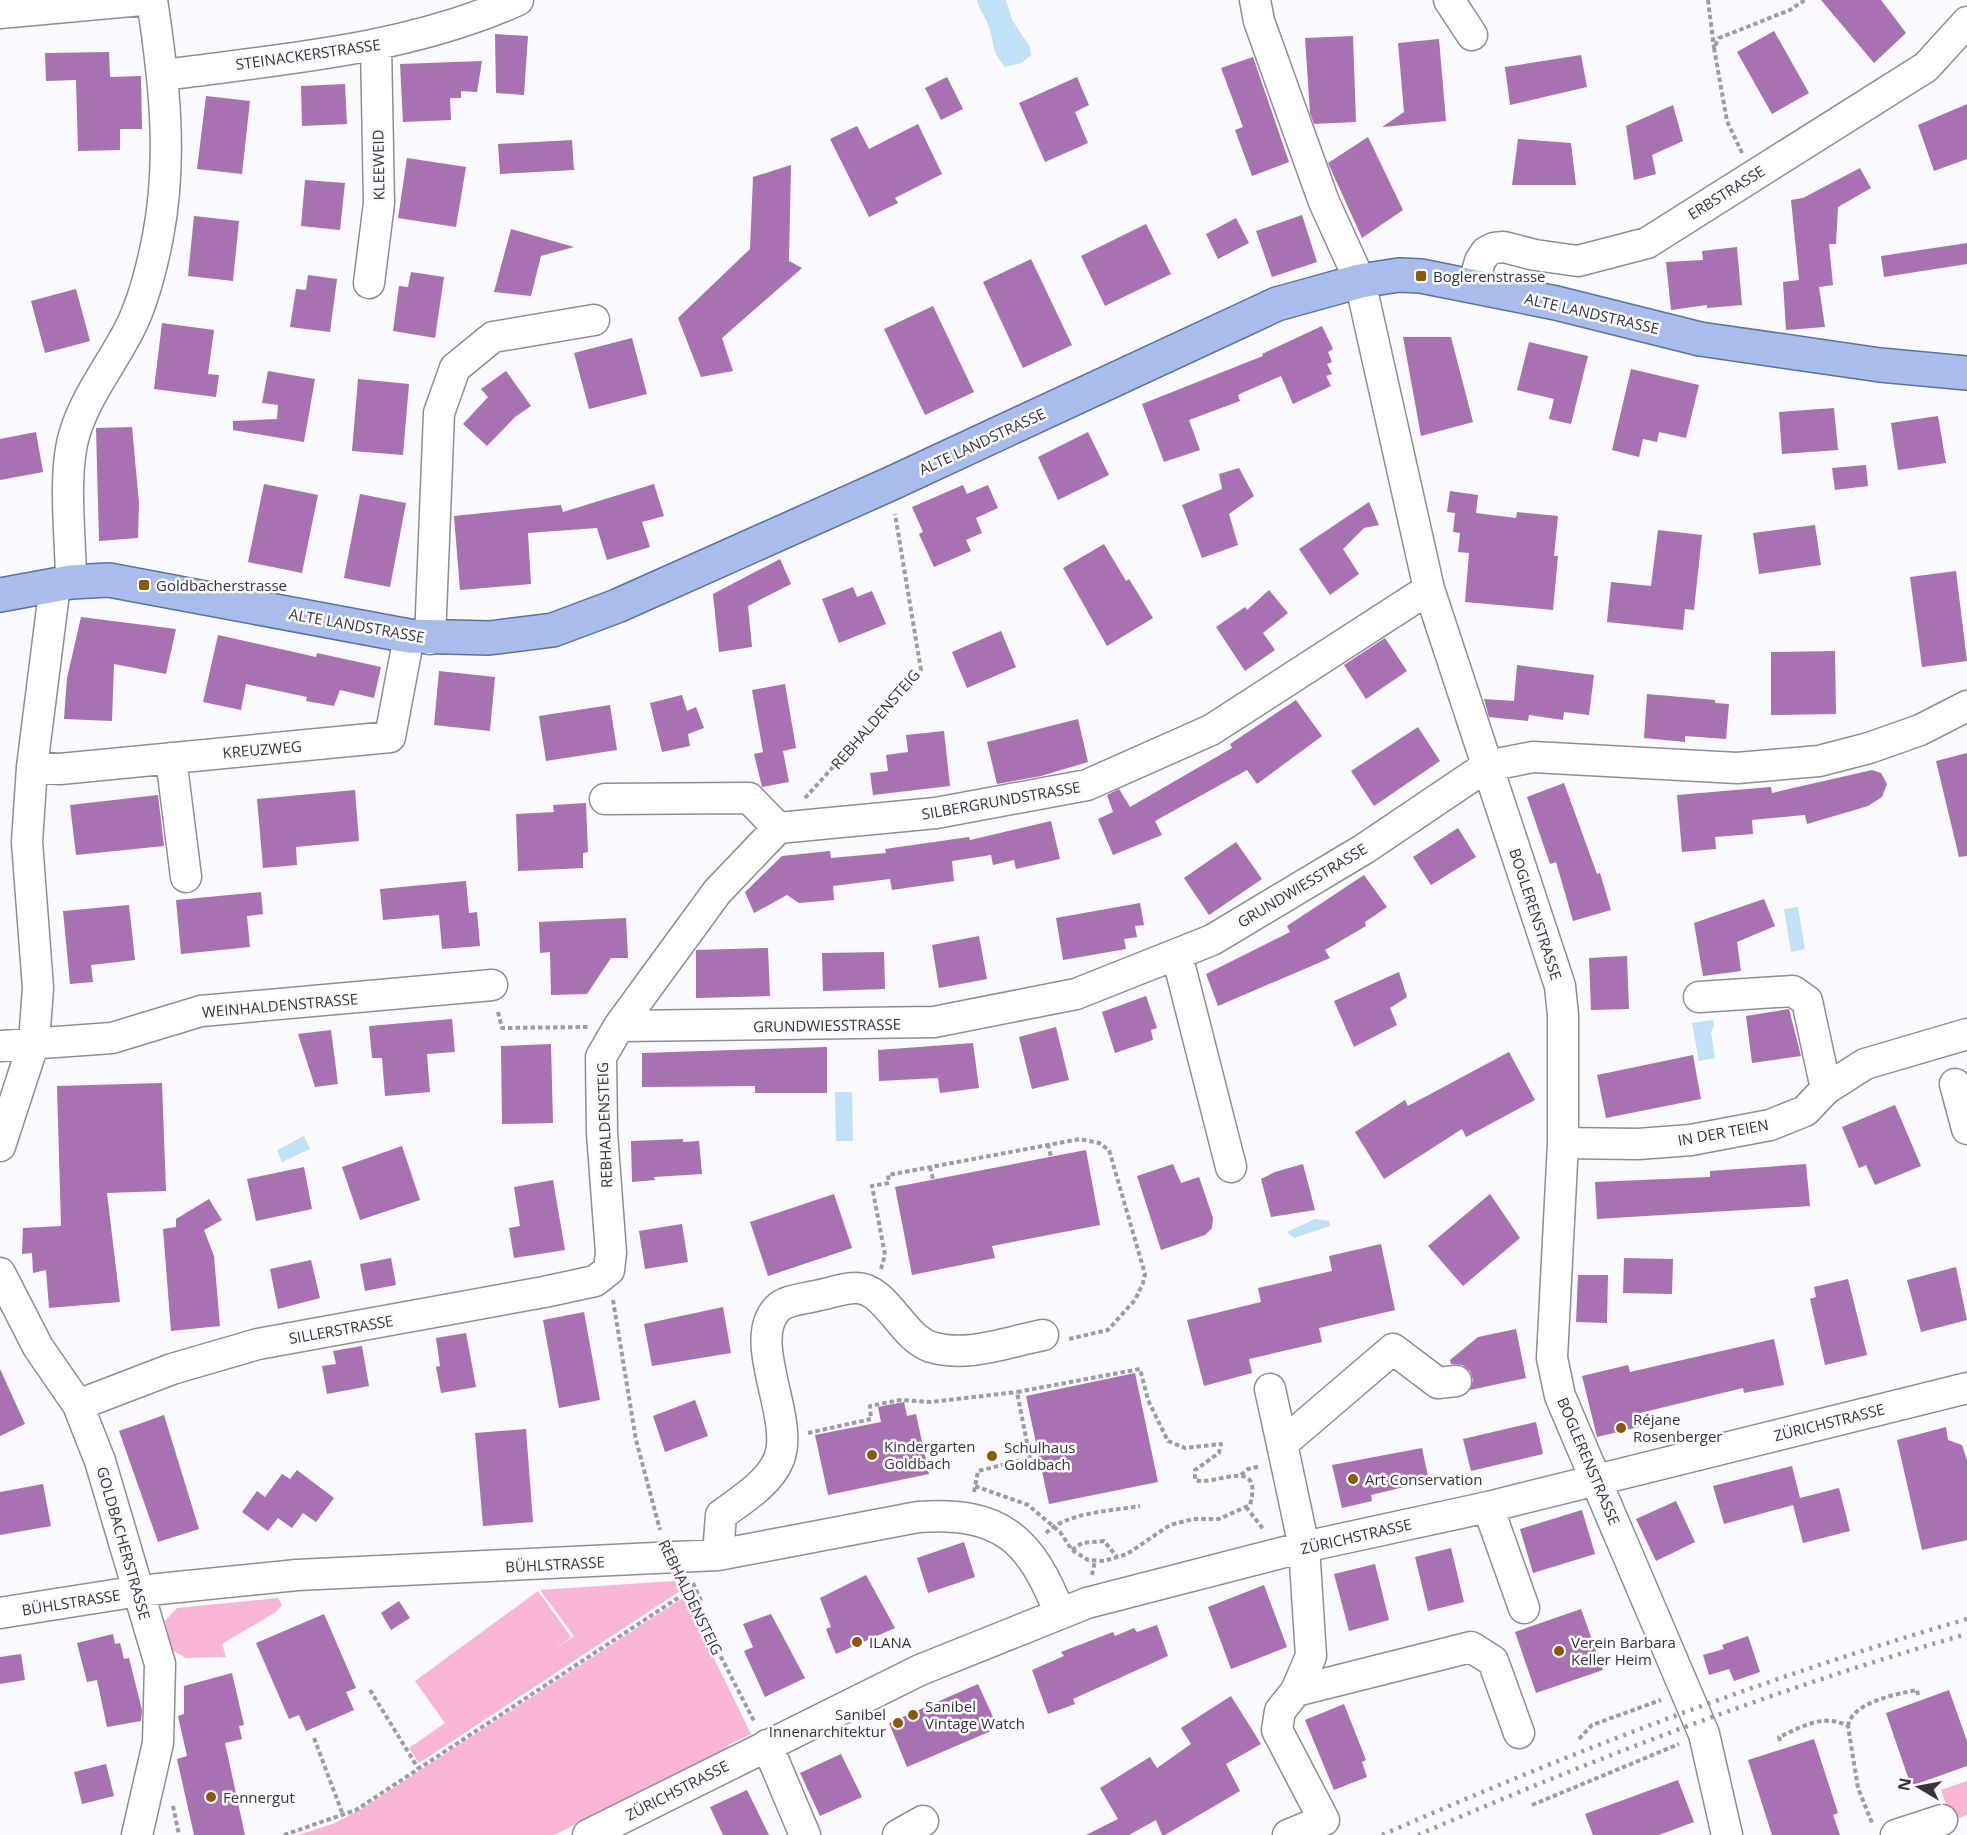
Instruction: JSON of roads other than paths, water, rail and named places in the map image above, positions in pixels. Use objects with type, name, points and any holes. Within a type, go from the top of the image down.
[{"type":"main road","name":"ALTE LANDSTRASSE","points":[[0,595],[63,583],[109,580],[419,638],[489,638],[553,630],[617,606],[890,484],[1277,304],[1360,281],[1408,275],[1556,303],[1700,339],[1880,365],[1967,373]]},
{"type":"street","points":[[0,13],[142,0]]},
{"type":"street","points":[[0,1146],[34,1042],[38,988],[27,842],[32,766],[63,583],[74,435],[88,398],[129,330],[144,288],[158,235],[166,115],[164,75],[152,0]]},
{"type":"street","name":"STEINACKERSTRASSE","points":[[164,75],[376,46],[489,13],[518,0]]},
{"type":"street","name":"BOGLERENSTRASSE","points":[[1255,0],[1259,21],[1324,202],[1360,281],[1429,589],[1560,986],[1563,1015],[1563,1143],[1552,1358],[1560,1396],[1688,1691],[1704,1734],[1727,1835]]},
{"type":"street","points":[[1449,0],[1472,35]]},
{"type":"street","name":"ERBSTRASSE","points":[[1473,286],[1480,261],[1486,252],[1494,248],[1504,247],[1535,255],[1578,261],[1647,243],[1926,67],[1967,22]]},
{"type":"street","name":"KLEEWEID","points":[[369,283],[380,203],[376,46]]},
{"type":"street","points":[[419,638],[439,413],[455,368],[493,337],[594,320]]},
{"type":"street","name":"SILBERGRUNDSTRASSE","points":[[778,828],[936,813],[1087,784],[1211,730],[1429,589]]},
{"type":"street","name":"KREUZWEG","points":[[32,766],[60,769],[390,737],[419,638]]},
{"type":"street","name":"GRUNDWIESSTRASSE","points":[[619,1026],[934,1022],[1076,994],[1212,940],[1364,849],[1487,766],[1533,758],[1737,768],[1819,761],[1869,748],[1920,730],[1967,706]]},
{"type":"street","points":[[171,758],[186,877]]},
{"type":"street","points":[[605,799],[749,798],[778,828]]},
{"type":"street","name":"REBHALDENSTEIG","points":[[609,1270],[611,1253],[602,1133],[601,1056],[619,1026],[717,892],[778,828]]},
{"type":"street","points":[[1177,955],[1231,1167]]},
{"type":"street","name":"WEINHALDENSTRASSE","points":[[0,1046],[112,1038],[201,1011],[492,984]]},
{"type":"street","points":[[1699,997],[1793,991],[1807,1001],[1826,1089]]},
{"type":"street","name":"IN DER TEIEN","points":[[1563,1143],[1638,1144],[1691,1140],[1770,1125],[1805,1111],[1826,1089],[1864,1064],[1967,1034]]},
{"type":"street","points":[[1955,1084],[1967,1129]]},
{"type":"street","name":"SILLERSTRASSE","points":[[78,1405],[172,1369],[258,1344],[544,1292],[595,1281],[609,1270]]},
{"type":"street","name":"GOLDBACHERSTRASSE","points":[[0,1273],[38,1347],[78,1405],[100,1461],[160,1664],[158,1743],[137,1835]]},
{"type":"street","points":[[718,1555],[721,1515],[767,1479],[779,1459],[783,1439],[766,1340],[769,1324],[777,1308],[794,1301],[856,1287],[874,1293],[907,1330],[928,1346],[955,1352],[1043,1335]]},
{"type":"street","points":[[1282,1444],[1393,1349],[1438,1383],[1456,1381]]},
{"type":"street","points":[[1270,1389],[1305,1547],[1311,1656],[1296,1691],[1280,1711],[1277,1730],[1324,1821],[1288,1835]]},
{"type":"street","name":"ZÜRICHSTRASSE","points":[[588,1835],[920,1670],[1096,1601],[1305,1547],[1488,1507],[1967,1389]]},
{"type":"street","points":[[1488,1507],[1524,1608]]},
{"type":"street","name":"BÜHLSTRASSE","points":[[0,1613],[139,1591],[297,1575],[676,1566],[718,1555],[907,1519],[940,1515],[969,1517],[1000,1529],[1029,1551],[1046,1576],[1060,1614]]},
{"type":"street","points":[[1296,1691],[1472,1647],[1492,1661],[1519,1733]]},
{"type":"street","points":[[767,1745],[805,1835]]},
{"type":"street","points":[[1885,1830],[1942,1820]]},
{"type":"water","points":[[977,0],[1006,0],[1012,20],[1029,45],[1031,55],[1022,63],[1005,67],[995,52],[988,23]]},
{"type":"water","points":[[1798,907],[1805,949],[1791,952],[1784,909]]},
{"type":"water","points":[[1713,1020],[1714,1026],[1711,1032],[1715,1058],[1699,1061],[1692,1023]]},
{"type":"water","points":[[835,1092],[852,1092],[853,1141],[836,1141]]},
{"type":"water","points":[[304,1136],[310,1149],[282,1162],[277,1150]]},
{"type":"water","points":[[1315,1219],[1329,1221],[1330,1226],[1294,1238],[1287,1232]]},
{"type":"railway","points":[[1382,1835],[1671,1717],[1817,1666],[1967,1619]]},
{"type":"railway","points":[[1418,1835],[1553,1778],[1689,1726],[1827,1677],[1967,1634]]},
{"type":"place","name":"Boglerenstrasse","points":[[1421,276]]},
{"type":"place","name":"Goldbacherstrasse","points":[[144,585]]},
{"type":"place","name":"Réjane Rosenberger","points":[[1621,1428]]},
{"type":"place","name":"Kindergarten Goldbach","points":[[872,1455]]},
{"type":"place","name":"Schulhaus Goldbach","points":[[992,1456]]},
{"type":"place","name":"Art Conservation","points":[[1353,1479]]},
{"type":"place","name":"ILANA","points":[[857,1642]]},
{"type":"place","name":"Verein Barbara Keller Heim","points":[[1559,1651]]},
{"type":"place","name":"Sanibel Vintage Watch","points":[[913,1715]]},
{"type":"place","name":"Sanibel Innenarchitektur","points":[[898,1723]]},
{"type":"place","name":"Fennergut","points":[[211,1797]]}]
